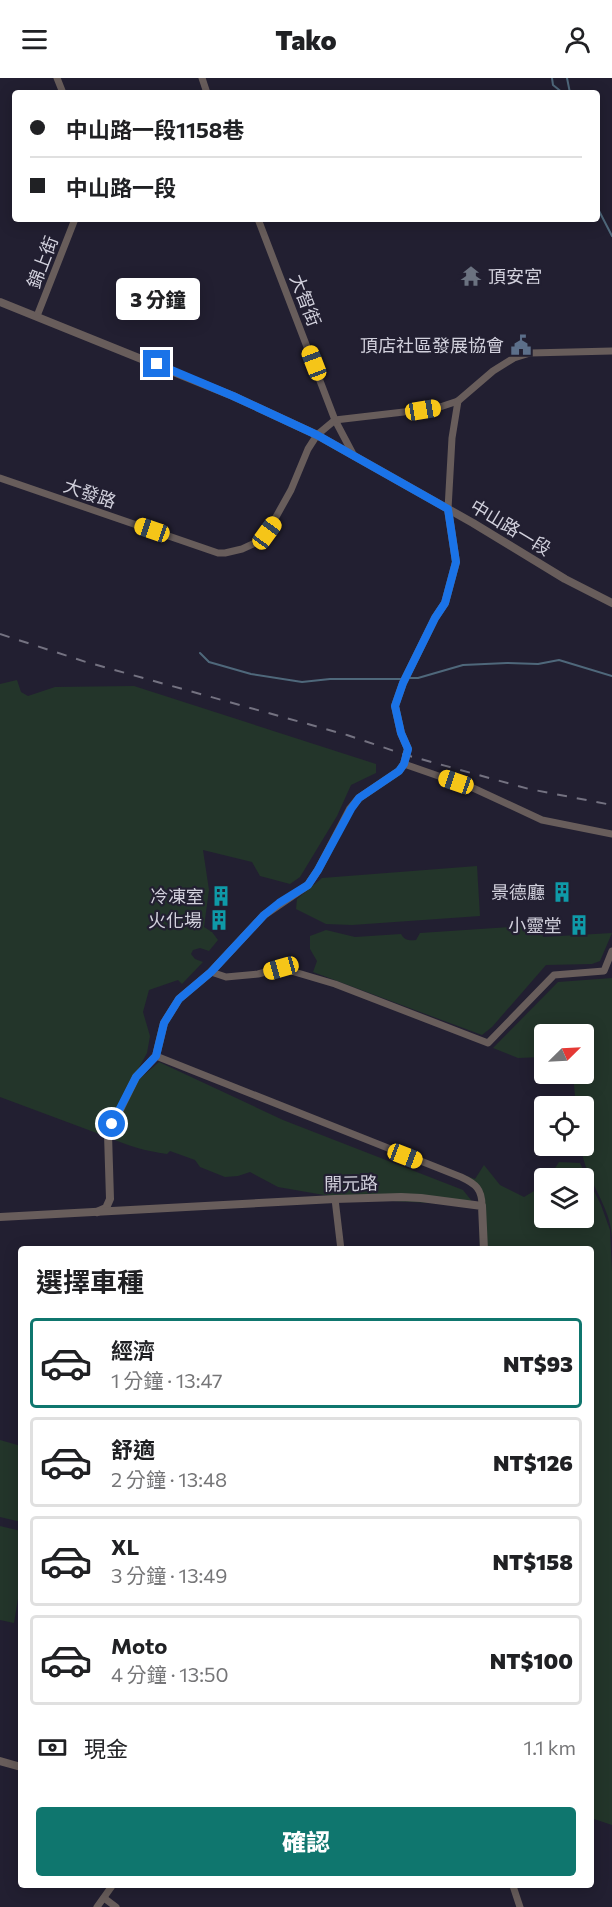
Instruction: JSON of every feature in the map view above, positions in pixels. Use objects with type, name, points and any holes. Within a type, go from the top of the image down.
[{"type":"street","name":"錦上街","points":[[37,316],[74,222]]},
{"type":"street","name":"大智街","points":[[259,222],[335,420],[354,457]]},
{"type":"street","name":"中山路一段","points":[[0,302],[233,396],[317,435],[565,579],[612,603]]},
{"type":"street","points":[[317,435],[335,420],[421,410],[458,401],[494,371],[514,358],[531,353],[612,351]]},
{"type":"street","points":[[96,1212],[106,1208],[110,1199],[108,1134],[136,1077],[156,1056],[164,1023],[179,999],[211,972],[258,920],[279,903],[308,885],[355,804],[372,788],[399,771],[404,764],[408,749],[401,733],[395,706],[435,618],[445,603],[456,562],[448,509],[452,438],[458,401]]},
{"type":"street","name":"大發路","points":[[0,478],[225,554],[254,544],[267,533],[291,490],[308,449],[317,435]]},
{"type":"street","points":[[404,764],[473,788],[542,820],[612,834]]},
{"type":"street","points":[[211,972],[226,977],[258,974],[281,968],[335,984],[488,1043],[554,975],[604,971],[612,951]]},
{"type":"street","points":[[156,1056],[473,1183],[482,1195],[484,1246]]},
{"type":"street","name":"開元路","points":[[0,1217],[335,1199],[421,1198],[482,1206]]},
{"type":"street","points":[[335,1199],[341,1246]]},
{"type":"street","points":[[0,1761],[18,1766]]},
{"type":"street","points":[[97,1907],[111,1888]]},
{"type":"street","points":[[514,1888],[520,1907]]},
{"type":"street","points":[[104,1898],[116,1907]]},
{"type":"green space","points":[[17,680],[21,692],[28,696],[55,687],[134,686],[376,764],[376,773],[351,785],[337,816],[300,877],[290,884],[260,876],[252,862],[203,850],[209,890],[204,927],[218,940],[209,951],[200,948],[193,950],[191,954],[195,959],[203,962],[182,984],[178,980],[149,990],[143,1012],[150,1036],[147,1053],[102,1135],[0,1097],[0,684]]},
{"type":"green space","points":[[477,866],[480,916],[352,925],[326,924],[296,909],[297,899],[322,878]]},
{"type":"green space","points":[[540,925],[543,937],[612,933],[600,961],[592,964],[546,965],[492,1027],[482,1035],[313,972],[317,961],[310,949],[310,936],[326,930],[355,937],[401,934],[405,939],[416,940],[420,933]]},
{"type":"green space","points":[[612,978],[612,1238],[607,1214],[594,1185],[594,1168],[586,1168],[583,1156],[594,1156],[594,1096],[575,1096],[574,1084],[594,1084],[594,1024],[534,1024],[534,1057],[518,1058],[493,1048],[558,982]]},
{"type":"green space","points":[[159,1062],[283,1120],[463,1190],[471,1200],[470,1205],[371,1200],[278,1187],[250,1172],[225,1177],[200,1167],[195,1160],[170,1151],[167,1154],[151,1151],[108,1137],[136,1082]]},
{"type":"green space","points":[[411,1156],[475,1179],[484,1165],[500,1185],[524,1197],[534,1191],[534,1228],[594,1228],[594,1191],[610,1230],[612,1271],[612,1825],[594,1819],[594,1246],[480,1246],[479,1208],[475,1188]]},
{"type":"green space","points":[[559,1162],[580,1163],[582,1168],[555,1168]]},
{"type":"green space","points":[[0,1440],[18,1445],[18,1521],[0,1517]]},
{"type":"green space","points":[[0,1526],[18,1530],[18,1599],[14,1623],[0,1620]]},
{"type":"waterway","points":[[552,78],[553,85],[559,90]]},
{"type":"waterway","points":[[567,78],[569,90]]},
{"type":"waterway","points":[[600,213],[612,236]]},
{"type":"waterway","points":[[200,653],[209,662],[251,674],[302,682],[330,679],[401,679]]},
{"type":"waterway","points":[[410,678],[418,678],[463,665],[538,664],[559,660],[612,676]]},
{"type":"railway","points":[[0,634],[86,662],[347,735],[406,755],[529,789],[612,805]]},
{"type":"place","name":"頂安宮","points":[[471,276]]},
{"type":"place","name":"頂店社區發展協會","points":[[521,345]]},
{"type":"place","name":"景德廳","points":[[562,892]]},
{"type":"place","name":"冷凍室","points":[[221,896]]},
{"type":"place","name":"火化場","points":[[219,920]]},
{"type":"place","name":"小靈堂","points":[[579,925]]},
{"type":"route","points":[[112,1124],[136,1077],[156,1056],[164,1023],[179,999],[211,972],[264,915],[308,885],[359,798],[399,771],[404,764],[408,749],[401,733],[395,706],[403,683],[435,618],[445,603],[456,562],[448,509],[317,435],[157,364]]}]
